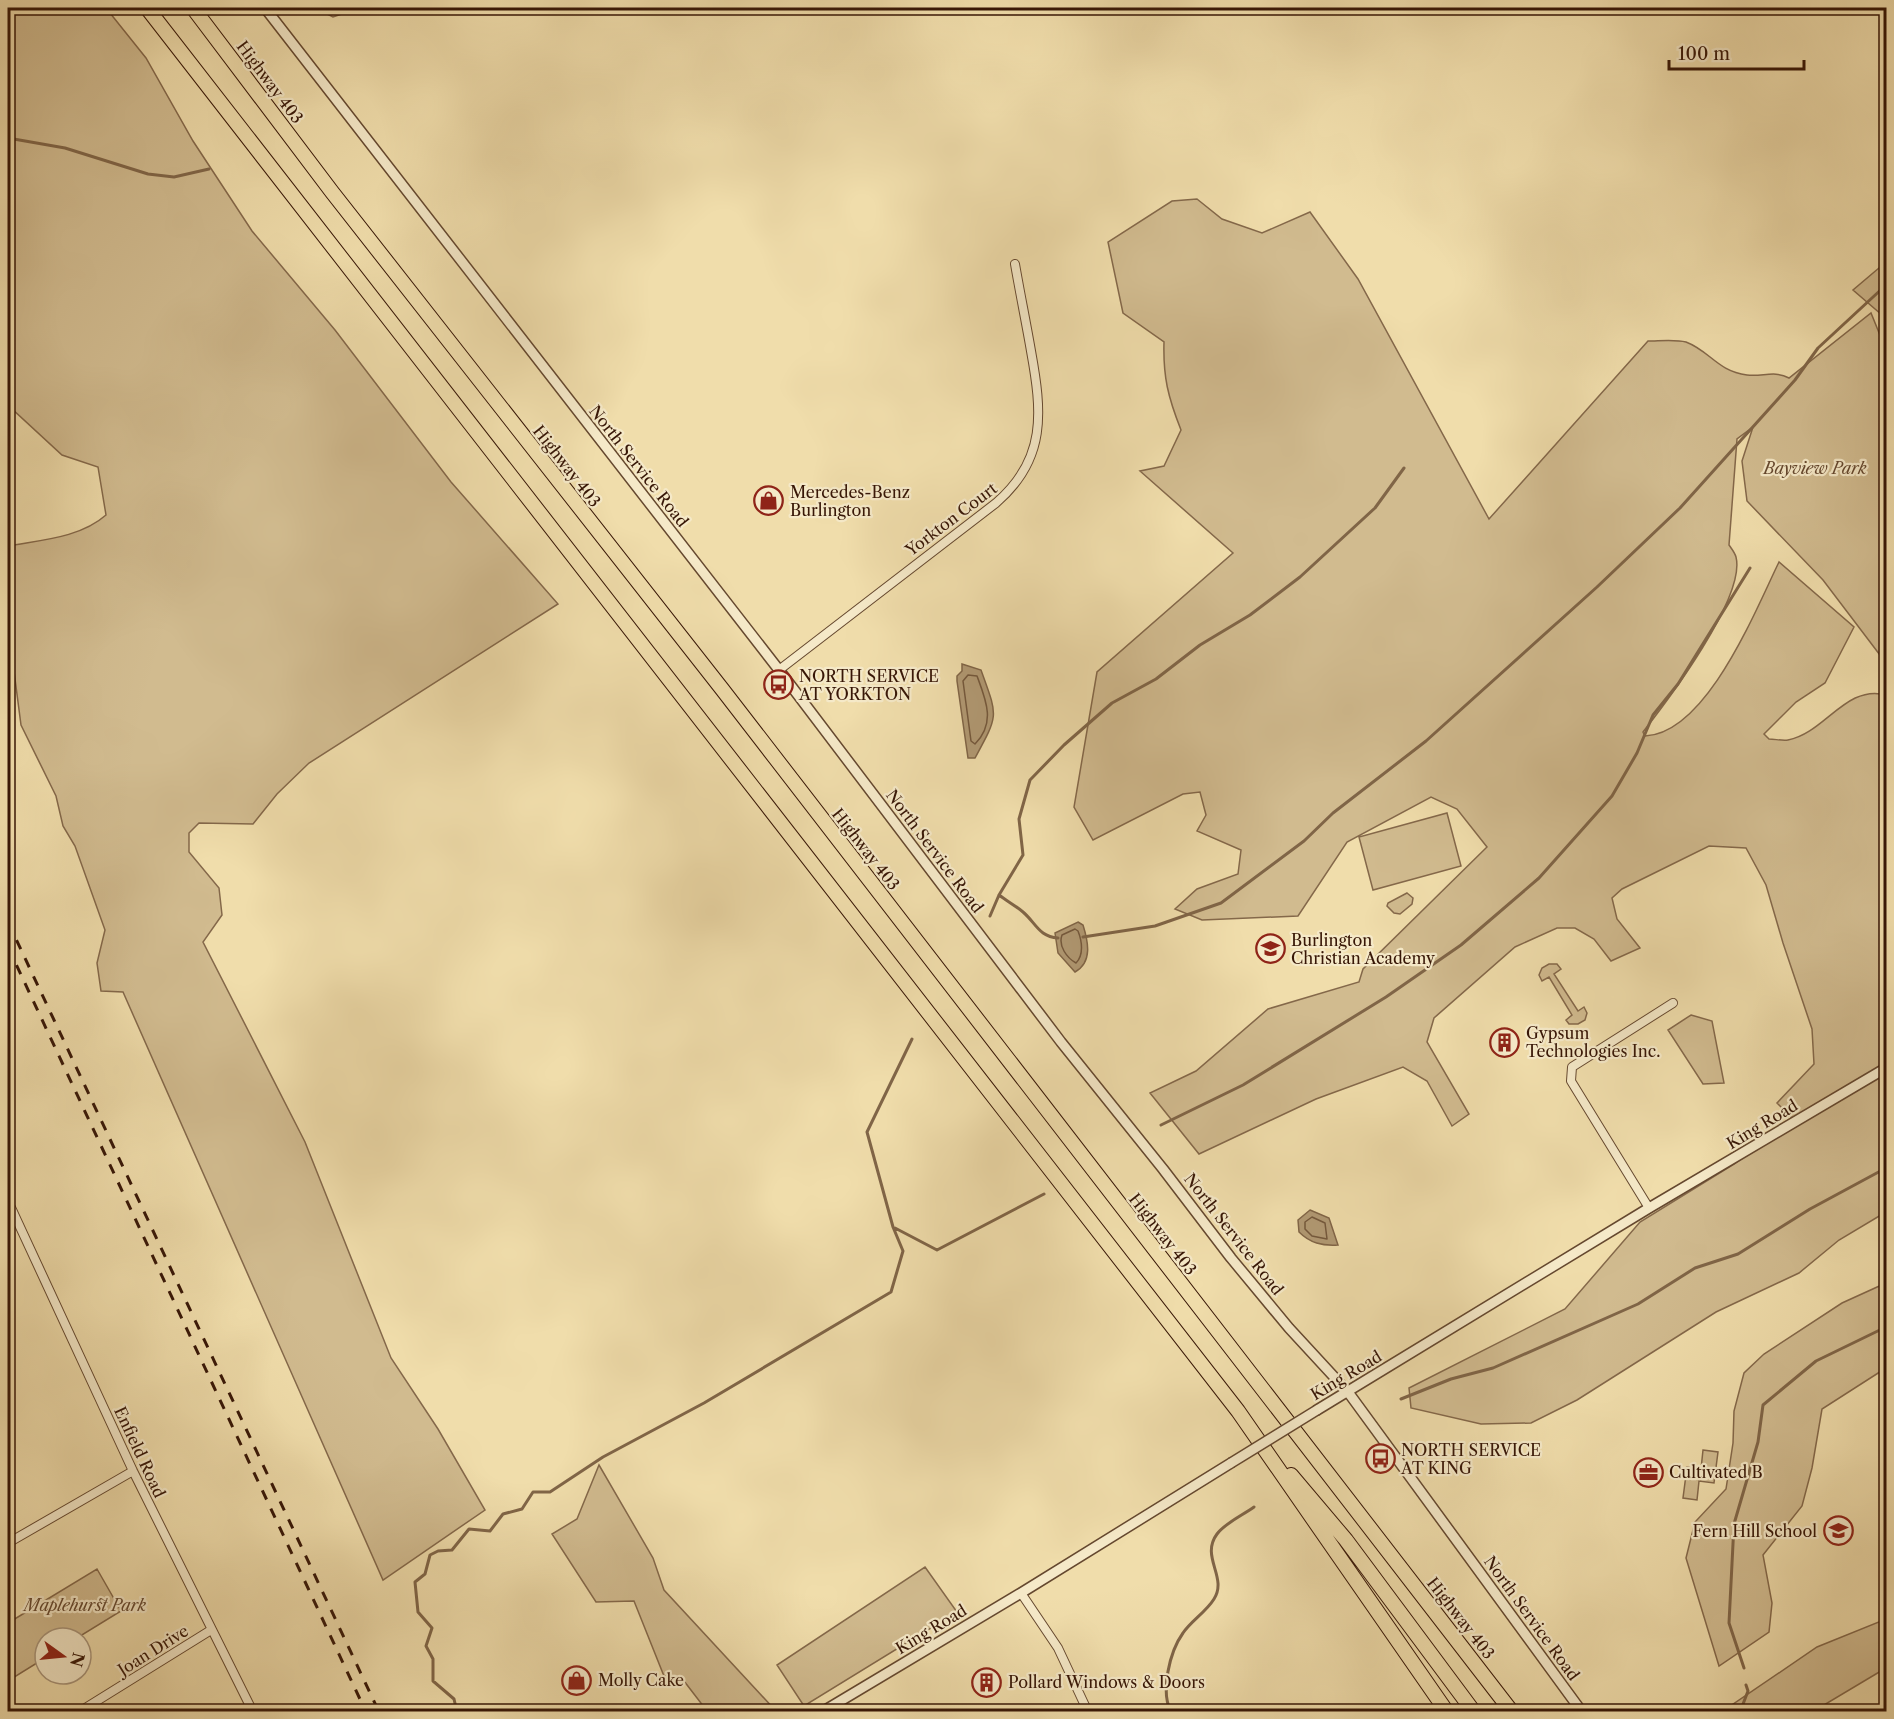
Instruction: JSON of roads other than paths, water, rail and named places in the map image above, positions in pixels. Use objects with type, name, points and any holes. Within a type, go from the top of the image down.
[{"type":"highway","points":[[147,8],[1238,1411],[1346,1540],[1474,1712]]},
{"type":"highway","name":"Highway 403","points":[[193,8],[332,192],[722,689],[1512,1712]]},
{"type":"highway","points":[[1238,1411],[1447,1712]]},
{"type":"street","name":"North Service Road","points":[[265,8],[779,670],[1061,1042],[1231,1258],[1289,1328],[1348,1392],[1582,1712]]},
{"type":"street","name":"Yorkton Court","points":[[779,670],[996,503],[1013,489],[1025,472],[1034,452],[1039,424],[1039,393],[1015,264]]},
{"type":"street","points":[[1649,1208],[1570,1081],[1572,1067],[1673,1004]]},
{"type":"street","name":"King Road","points":[[822,1712],[1021,1593],[1649,1208],[1887,1068]]},
{"type":"street","name":"Enfield Road","points":[[8,1201],[133,1471],[253,1712]]},
{"type":"street","points":[[8,1543],[133,1471]]},
{"type":"street","points":[[1021,1593],[1058,1648],[1088,1712]]},
{"type":"street","name":"Joan Drive","points":[[79,1712],[211,1630]]},
{"type":"water","points":[[962,664],[981,670],[993,707],[992,723],[975,758],[968,758],[957,681],[957,676],[962,671]]},
{"type":"water","points":[[1078,922],[1083,925],[1088,951],[1085,963],[1075,972],[1058,953],[1055,933]]},
{"type":"water","points":[[1310,1210],[1329,1218],[1338,1245],[1317,1243],[1307,1239],[1299,1232],[1298,1220]]},
{"type":"waterway","points":[[8,138],[65,148],[148,174],[174,177],[209,169]]},
{"type":"waterway","points":[[1083,937],[1155,926],[1221,903],[1304,841],[1333,813],[1426,741],[1597,587],[1680,508],[1795,380],[1818,348],[1886,285]]},
{"type":"waterway","points":[[990,916],[999,895],[1023,855],[1019,819],[1030,780],[1064,745],[1112,703],[1156,679],[1200,645],[1250,615],[1300,577],[1375,508],[1404,468]]},
{"type":"waterway","points":[[1161,1125],[1243,1085],[1386,997],[1461,945],[1539,878],[1612,796],[1637,753],[1653,715],[1678,684],[1750,568]]},
{"type":"waterway","points":[[999,895],[1023,912],[1046,935],[1058,938]]},
{"type":"waterway","points":[[457,1712],[454,1699],[433,1681],[433,1659],[426,1646],[432,1628],[418,1612],[415,1582],[425,1574],[430,1555],[438,1551],[452,1550],[469,1529],[490,1531],[503,1514],[522,1509],[533,1492],[550,1492],[603,1457],[704,1403],[891,1292],[903,1251],[893,1227],[867,1132],[912,1039]]},
{"type":"waterway","points":[[1401,1399],[1451,1379],[1493,1368],[1638,1304],[1695,1268],[1738,1254],[1810,1209],[1886,1168]]},
{"type":"waterway","points":[[895,1228],[937,1250],[1044,1194]]},
{"type":"waterway","points":[[1744,1668],[1729,1623],[1734,1524],[1758,1442],[1763,1405],[1816,1361],[1886,1327]]},
{"type":"waterway","points":[[1171,1712],[1166,1693],[1168,1671],[1174,1650],[1190,1624],[1211,1604],[1217,1591],[1217,1575],[1211,1551],[1213,1542],[1225,1526],[1254,1507]]},
{"type":"waterway","points":[[1740,1712],[1748,1691],[1746,1685]]},
{"type":"railway","points":[[8,922],[379,1712]]},
{"type":"railway","points":[[8,947],[366,1712]]},
{"type":"place","name":"Mercedes-Benz Burlington","points":[[769,501]]},
{"type":"place","name":"NORTH SERVICE AT YORKTON","points":[[778,685]]},
{"type":"place","name":"Burlington Christian Academy","points":[[1270,949]]},
{"type":"place","name":"Gypsum Technologies Inc.","points":[[1505,1042]]},
{"type":"place","name":"NORTH SERVICE AT KING","points":[[1380,1459]]},
{"type":"place","name":"Cultivated B","points":[[1648,1472]]},
{"type":"place","name":"Fern Hill School","points":[[1838,1531]]},
{"type":"place","name":"Molly Cake","points":[[577,1680]]},
{"type":"place","name":"Pollard Windows & Doors","points":[[987,1682]]},
{"type":"park label","name":"Bayview Park","points":[[1815,468]]},
{"type":"park label","name":"Maplehurst Park","points":[[85,1605]]}]
